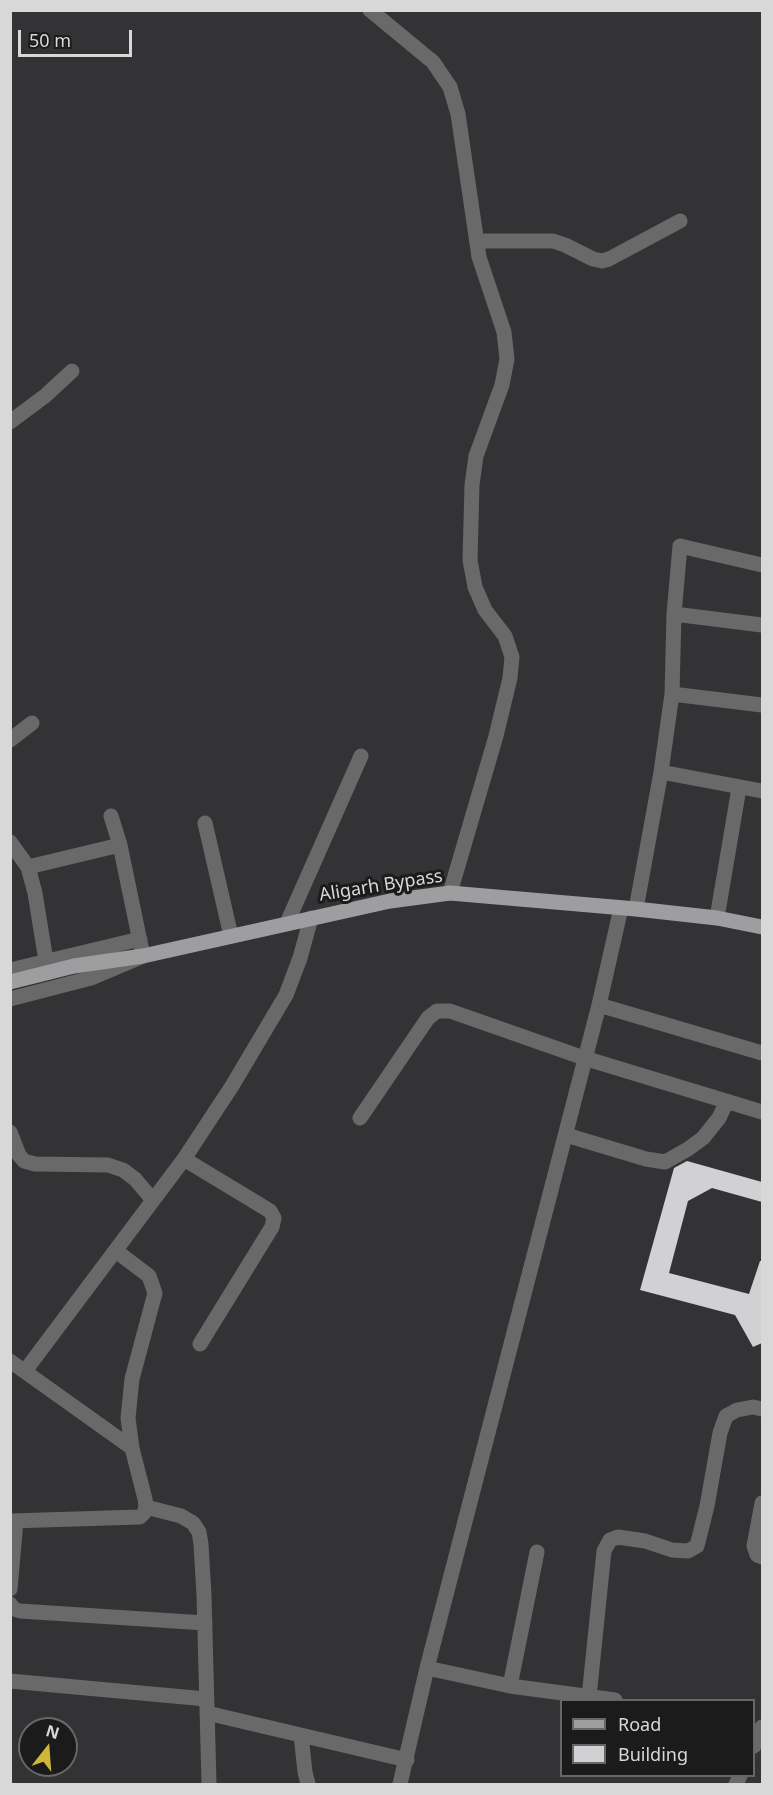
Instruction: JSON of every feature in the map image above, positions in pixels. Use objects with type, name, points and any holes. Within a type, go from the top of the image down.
[{"type":"main road","name":"Aligarh Bypass","points":[[10,982],[74,966],[143,956],[390,901],[450,893],[717,918],[762,927]]},
{"type":"street","points":[[370,10],[433,62],[450,87],[458,114],[479,257],[504,332],[507,358],[502,385],[476,456],[472,485],[470,560],[474,586],[485,610],[505,636],[512,657],[510,678],[496,736],[450,893]]},
{"type":"street","points":[[477,241],[553,241],[602,261],[680,221]]},
{"type":"street","points":[[10,422],[45,396],[72,371]]},
{"type":"street","points":[[400,1785],[427,1668],[566,1136],[584,1058],[629,909],[661,772],[672,694],[674,614],[680,546],[762,566]]},
{"type":"street","points":[[674,614],[762,625]]},
{"type":"street","points":[[672,694],[762,705]]},
{"type":"street","points":[[10,740],[32,723]]},
{"type":"street","points":[[287,923],[362,756]]},
{"type":"street","points":[[661,772],[762,791]]},
{"type":"street","points":[[717,918],[739,788]]},
{"type":"street","points":[[10,999],[91,978],[143,956],[120,844],[111,816]]},
{"type":"street","points":[[206,823],[231,936]]},
{"type":"street","points":[[10,842],[28,867],[35,893],[46,961]]},
{"type":"street","points":[[28,867],[120,844]]},
{"type":"street","points":[[25,1371],[184,1159],[232,1086],[286,995],[300,958],[311,918]]},
{"type":"street","points":[[10,970],[140,939]]},
{"type":"street","points":[[599,1005],[762,1053]]},
{"type":"street","points":[[360,1118],[428,1018],[437,1011],[450,1011],[584,1058],[762,1112]]},
{"type":"street","points":[[566,1136],[646,1159],[665,1161],[703,1138],[719,1118],[727,1101]]},
{"type":"street","points":[[12,1141],[24,1161],[35,1164],[108,1165],[123,1170],[135,1179],[152,1199]]},
{"type":"street","points":[[184,1159],[270,1211],[274,1218],[272,1227],[200,1344]]},
{"type":"street","points":[[10,1589],[13,1521],[140,1517],[144,1514],[146,1507],[132,1448],[128,1418],[132,1379],[155,1293],[149,1276],[116,1251]]},
{"type":"street","points":[[10,1361],[132,1448]]},
{"type":"street","points":[[589,1697],[604,1551],[610,1540],[618,1537],[645,1541],[672,1550],[688,1551],[697,1546],[707,1506],[720,1433],[726,1416],[737,1410],[753,1407],[762,1409]]},
{"type":"street","points":[[762,1503],[754,1546],[757,1555],[762,1557]]},
{"type":"street","points":[[146,1507],[182,1516],[193,1523],[199,1532],[205,1623],[209,1785]]},
{"type":"street","points":[[510,1686],[537,1552]]},
{"type":"street","points":[[10,1604],[14,1609],[20,1611],[205,1623]]},
{"type":"street","points":[[427,1668],[510,1686],[602,1699]]},
{"type":"street","points":[[10,1681],[207,1706],[301,1735],[407,1760]]},
{"type":"street","points":[[755,1741],[762,1724]]},
{"type":"street","points":[[301,1735],[308,1785]]},
{"type":"building","points":[[687,1161],[762,1182],[762,1202],[712,1188],[688,1201],[669,1273],[749,1294],[760,1261],[762,1261],[762,1343],[753,1347],[735,1315],[640,1290],[674,1168]]}]
